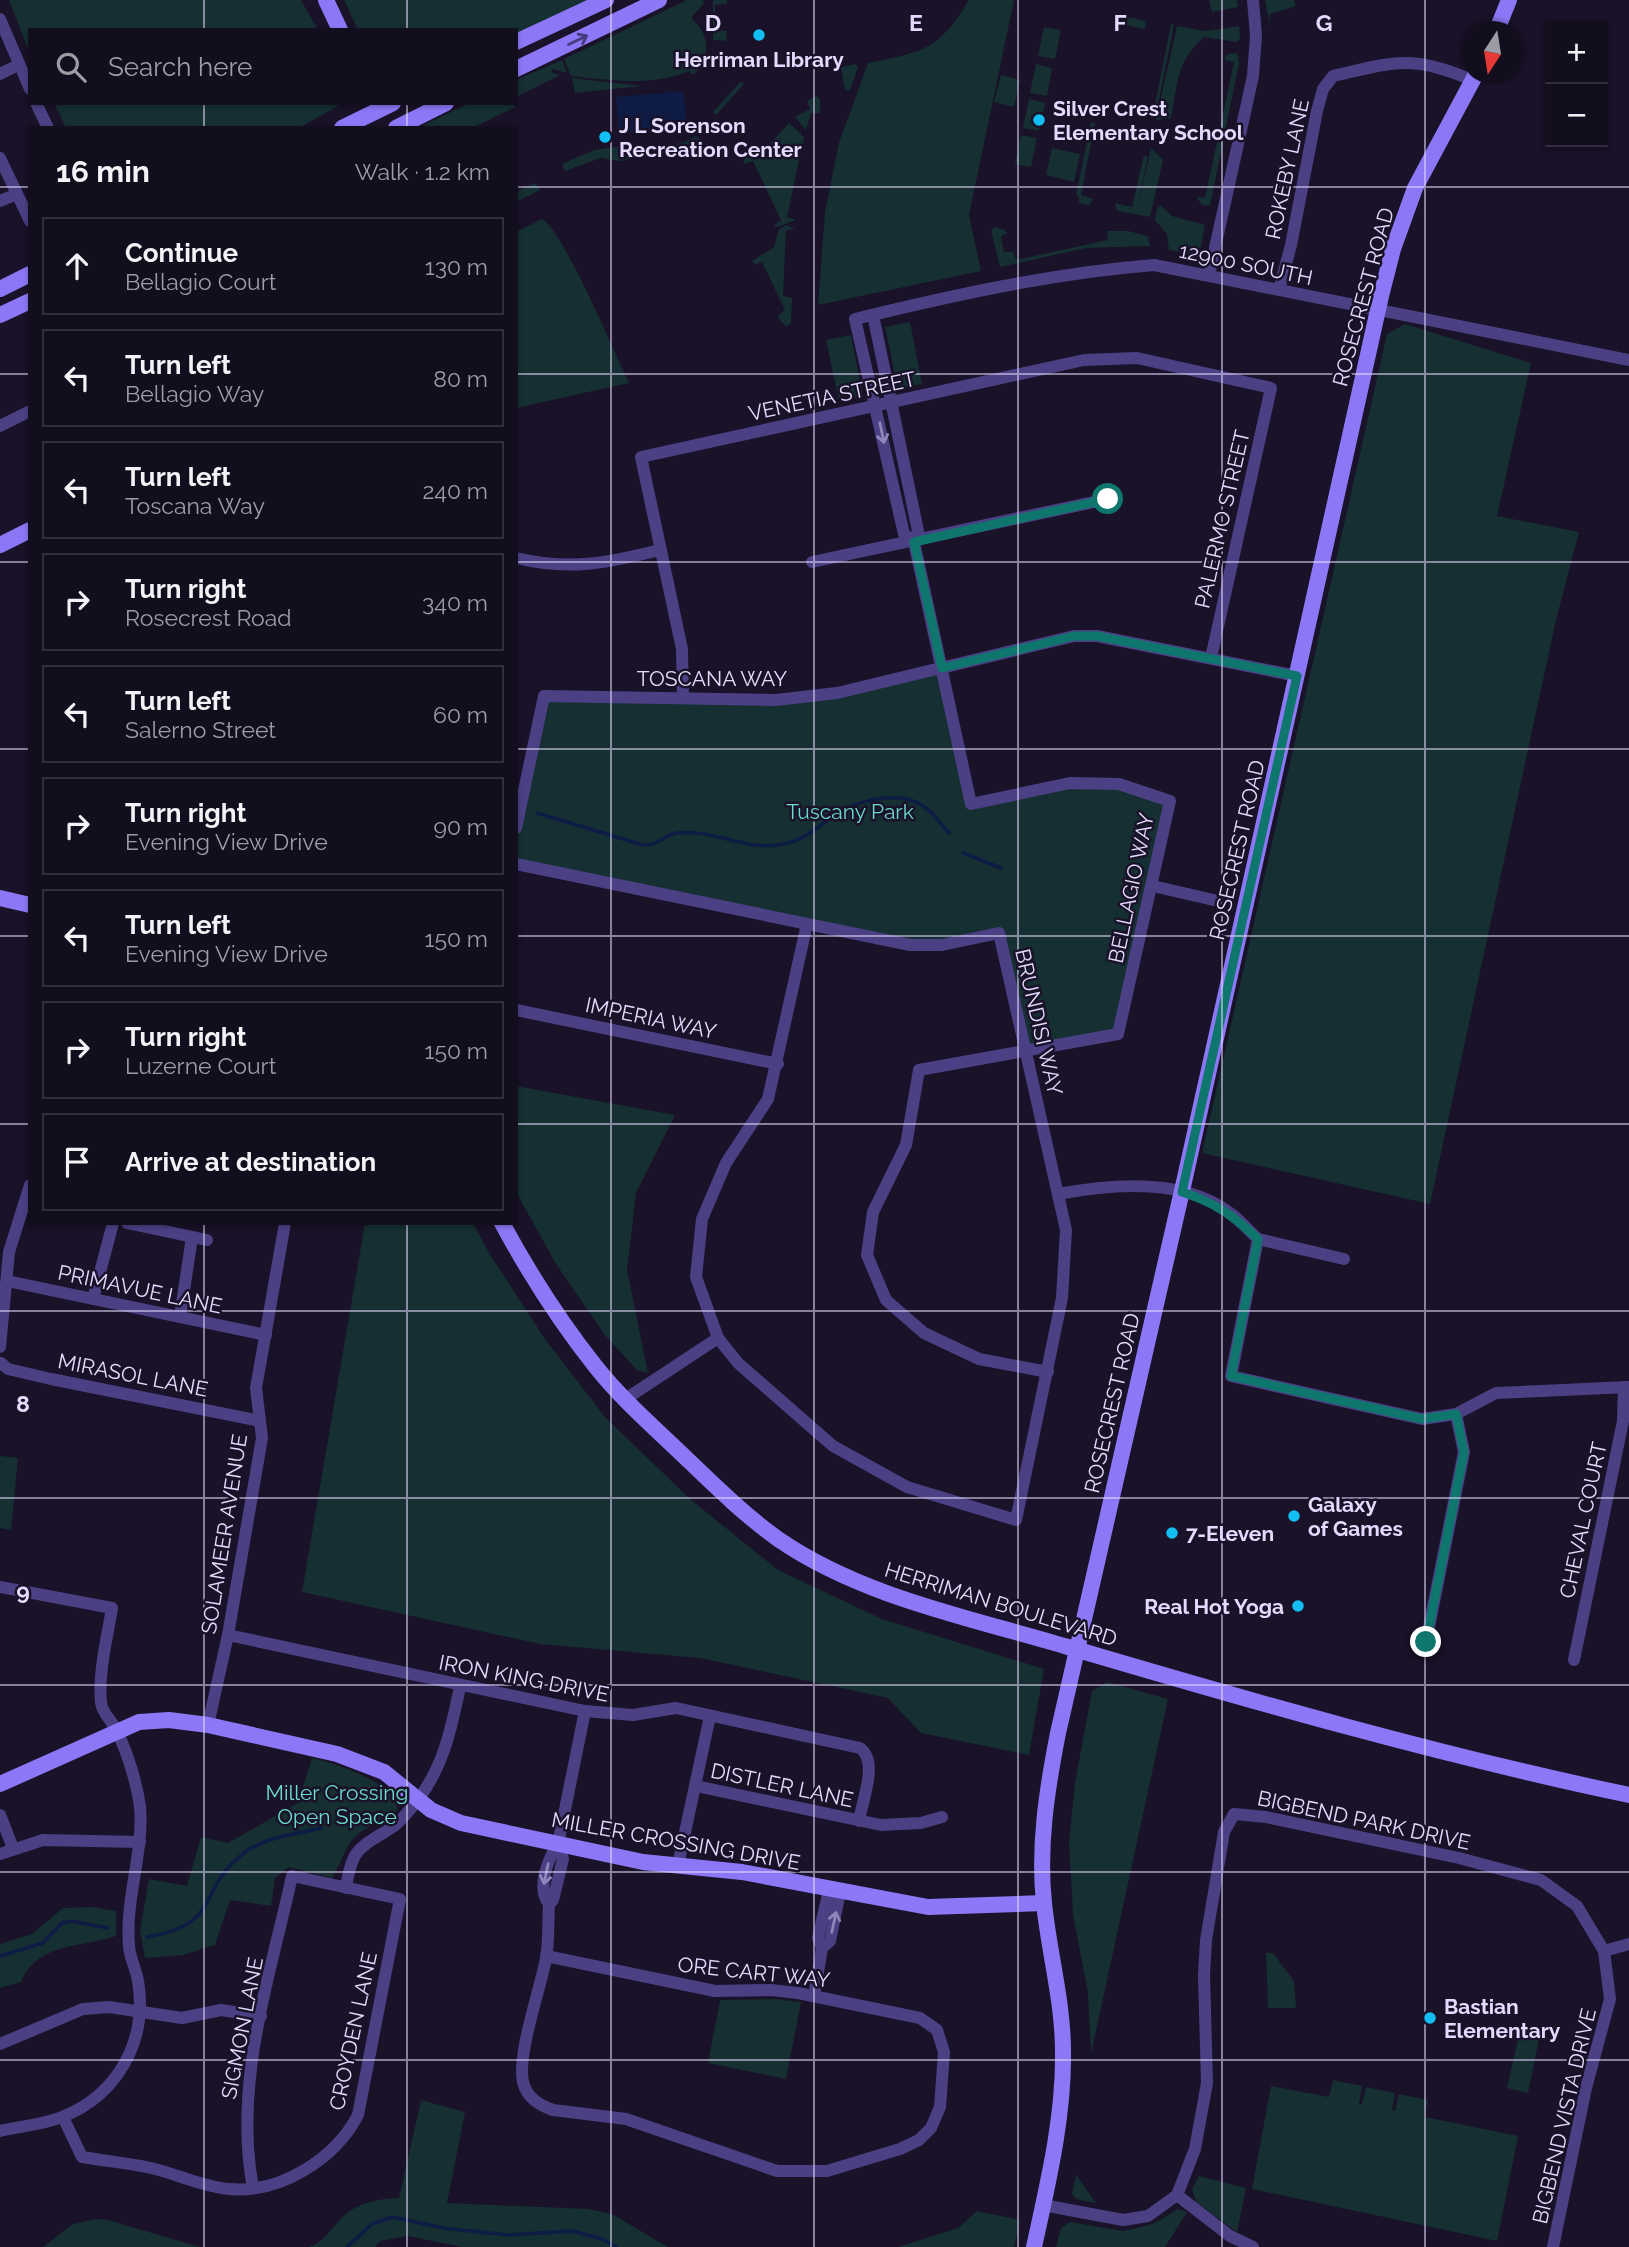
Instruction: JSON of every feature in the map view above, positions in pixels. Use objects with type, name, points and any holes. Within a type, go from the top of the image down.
[{"type":"main road","points":[[326,0],[339,28]]},
{"type":"main road","points":[[518,41],[606,0]]},
{"type":"main road","points":[[518,68],[659,0]]},
{"type":"main road","points":[[1500,21],[1509,0]]},
{"type":"main road","name":"ROSECREST ROAD","points":[[1036,2239],[1060,2114],[1063,2054],[1062,2015],[1044,1903],[1045,1814],[1058,1733],[1182,1192],[1377,312],[1393,249],[1415,188],[1470,84]]},
{"type":"main road","points":[[400,126],[442,105]]},
{"type":"main road","points":[[346,126],[383,106],[388,126]]},
{"type":"main road","points":[[0,289],[28,275]]},
{"type":"main road","points":[[0,315],[28,302]]},
{"type":"main road","points":[[0,545],[28,531]]},
{"type":"main road","points":[[0,898],[28,905]]},
{"type":"main road","name":"HERRIMAN BOULEVARD","points":[[503,1225],[523,1261],[576,1338],[624,1400],[737,1507],[780,1540],[827,1567],[883,1591],[1334,1726],[1483,1764],[1629,1796]]},
{"type":"main road","name":"MILLER CROSSING DRIVE","points":[[0,1784],[139,1722],[169,1720],[208,1725],[337,1754],[384,1772],[417,1800],[461,1823],[558,1844],[643,1861],[762,1875],[928,1907],[1044,1903]]},
{"type":"street","points":[[1209,275],[1253,76],[1256,36],[1253,0]]},
{"type":"street","points":[[0,19],[4,43],[28,85]]},
{"type":"street","name":"ROKEBY LANE","points":[[1279,290],[1293,237],[1317,111],[1323,89],[1333,76],[1384,64],[1416,61],[1461,73]]},
{"type":"street","points":[[0,74],[18,65]]},
{"type":"street","points":[[37,105],[47,126]]},
{"type":"street","points":[[1,162],[28,218]]},
{"type":"street","points":[[0,201],[17,194]]},
{"type":"street","name":"12900 SOUTH","points":[[855,319],[996,286],[1092,270],[1154,265],[1377,312],[1629,360]]},
{"type":"street","name":"BELLAGIO WAY","points":[[873,315],[918,531],[914,542],[971,804],[1070,783],[1119,783],[1170,801],[1118,1034],[1027,1049]]},
{"type":"street","name":"BELLAGIO WAY","points":[[855,319],[904,534],[914,542]]},
{"type":"street","name":"VENETIA STREET","points":[[683,697],[682,649],[641,457],[1084,360],[1137,358],[1271,388]]},
{"type":"street","name":"PALERMO STREET","points":[[1211,658],[1271,388]]},
{"type":"street","points":[[0,426],[28,412]]},
{"type":"street","points":[[812,562],[1108,499]]},
{"type":"street","points":[[518,558],[546,565],[593,566],[660,550]]},
{"type":"street","name":"TOSCANA WAY","points":[[518,819],[544,696],[776,700],[837,693],[1074,636],[1097,636],[1297,676]]},
{"type":"street","name":"BRUNDISI WAY","points":[[518,864],[910,945],[942,945],[999,933],[1066,1230],[1062,1298],[1016,1520],[907,1486],[833,1446],[738,1363],[718,1338]]},
{"type":"street","points":[[1153,886],[1218,901]]},
{"type":"street","points":[[624,1400],[718,1338],[696,1278],[702,1219],[726,1163],[768,1099],[807,924]]},
{"type":"street","name":"IMPERIA WAY","points":[[518,1010],[778,1063]]},
{"type":"street","points":[[1027,1049],[919,1070],[906,1145],[873,1212],[867,1255],[886,1300],[924,1333],[979,1359],[1048,1372]]},
{"type":"street","points":[[1058,1194],[1105,1186],[1182,1192],[1211,1201],[1230,1213],[1258,1239],[1344,1259]]},
{"type":"street","points":[[0,1347],[9,1252],[28,1191]]},
{"type":"street","points":[[93,1298],[112,1225]]},
{"type":"street","points":[[136,1225],[206,1240]]},
{"type":"street","name":"SOLAMEER AVENUE","points":[[208,1725],[228,1635],[262,1438],[256,1388],[285,1225]]},
{"type":"street","points":[[180,1317],[192,1237]]},
{"type":"street","points":[[1258,1239],[1231,1376],[1422,1419],[1456,1414],[1496,1392],[1626,1387]]},
{"type":"street","name":"PRIMAVUE LANE","points":[[7,1281],[266,1335]]},
{"type":"street","name":"MIRASOL LANE","points":[[0,1362],[8,1369],[51,1379],[260,1421]]},
{"type":"street","name":"CHEVAL COURT","points":[[1574,1660],[1623,1421],[1626,1387]]},
{"type":"street","points":[[1426,1642],[1464,1452],[1456,1414]]},
{"type":"street","points":[[0,1587],[112,1608],[101,1706],[117,1731],[140,1807],[140,1842],[128,1917],[129,1948],[138,1982],[134,2047],[117,2077],[94,2101],[63,2117],[29,2127],[0,2131]]},
{"type":"street","name":"IRON KING DRIVE","points":[[228,1635],[460,1687],[586,1711],[633,1715],[676,1708],[860,1748],[867,1753],[870,1763],[859,1821]]},
{"type":"street","points":[[346,1888],[349,1864],[364,1841],[393,1827],[417,1800],[443,1761],[460,1687]]},
{"type":"street","points":[[546,1956],[549,1904],[553,1900],[563,1859],[558,1844],[586,1711]]},
{"type":"street","points":[[678,1865],[709,1716]]},
{"type":"street","name":"DISTLER LANE","points":[[696,1786],[881,1825],[921,1823],[942,1817]]},
{"type":"street","name":"BIGBEND PARK DRIVE","points":[[1177,2195],[1195,2149],[1207,2083],[1204,1975],[1206,1940],[1224,1832],[1234,1814],[1266,1817],[1459,1858],[1541,1880],[1577,1906],[1604,1951]]},
{"type":"street","points":[[0,1815],[13,1848]]},
{"type":"street","points":[[0,1854],[43,1840],[140,1842]]},
{"type":"street","name":"SIGMON LANE","points":[[253,2188],[245,2115],[261,2016],[292,1876],[346,1888]]},
{"type":"street","name":"CROYDEN LANE","points":[[63,2117],[82,2157],[149,2168],[218,2187],[253,2188],[273,2184],[304,2170],[332,2151],[346,2137],[358,2115],[400,1899],[346,1888]]},
{"type":"street","points":[[814,1996],[822,1948],[830,1941],[835,1891]]},
{"type":"street","points":[[1604,1951],[1629,1944]]},
{"type":"street","name":"BIGBEND VISTA DRIVE","points":[[1553,2247],[1586,2088],[1610,2000],[1604,1951]]},
{"type":"street","name":"ORE CART WAY","points":[[546,1956],[715,1991],[771,1990],[814,1996],[920,2018],[935,2028],[944,2052],[940,2107],[931,2128],[919,2140],[900,2149],[827,2171],[804,2173],[764,2168],[626,2119],[542,2106],[527,2093],[522,2080],[546,1956]]},
{"type":"street","points":[[0,2044],[83,2010],[108,2007],[182,2018],[221,2010],[261,2016]]},
{"type":"street","points":[[1044,2205],[1123,2220],[1147,2216],[1177,2195],[1230,2236],[1252,2247]]},
{"type":"green space","points":[[9,0],[301,0],[317,28],[28,28],[28,49]]},
{"type":"green space","points":[[344,0],[591,0],[518,34],[518,28],[357,28]]},
{"type":"green space","points":[[687,0],[703,0],[704,3],[691,18],[702,31],[706,46],[703,61],[693,75],[689,71],[645,81],[571,76],[564,59]]},
{"type":"green space","points":[[713,0],[727,0],[727,4],[715,5],[715,30],[727,31],[726,41],[713,40]]},
{"type":"green space","points":[[969,0],[1014,0],[969,215],[981,271],[818,305],[825,212],[839,143],[868,63],[903,56],[928,46],[948,29]]},
{"type":"green space","points":[[1209,0],[1237,0],[1238,7],[1212,12]]},
{"type":"green space","points":[[1265,0],[1294,0],[1296,6],[1270,14],[1270,25]]},
{"type":"green space","points":[[1123,16],[1146,21],[1145,29],[1119,24]]},
{"type":"green space","points":[[1171,24],[1174,25],[1156,115],[1153,115]]},
{"type":"green space","points":[[1177,26],[1205,31],[1239,26],[1240,39],[1237,42],[1204,37],[1183,64],[1171,118],[1156,120]]},
{"type":"green space","points":[[1044,27],[1061,30],[1055,59],[1038,56]]},
{"type":"green space","points":[[1238,54],[1239,63],[1210,206],[1202,205],[1196,197],[1205,198],[1234,62],[1225,60],[1226,55]]},
{"type":"green space","points":[[562,60],[567,73],[553,69],[551,72],[560,75],[518,96],[518,79]]},
{"type":"green space","points":[[855,64],[858,67],[850,90],[845,90],[841,67]]},
{"type":"green space","points":[[1036,64],[1052,68],[1047,96],[1030,93]]},
{"type":"green space","points":[[1001,75],[1020,80],[1014,107],[994,102]]},
{"type":"green space","points":[[572,78],[642,86],[575,93]]},
{"type":"green space","points":[[741,81],[744,84],[716,115],[713,112]]},
{"type":"green space","points":[[816,96],[820,99],[820,113],[811,113],[806,130],[795,117],[810,109],[807,101]]},
{"type":"green space","points":[[1029,99],[1045,103],[1039,131],[1023,128]]},
{"type":"green space","points":[[55,105],[339,105],[303,126],[65,126]]},
{"type":"green space","points":[[465,105],[515,107],[476,126],[422,126]]},
{"type":"green space","points":[[1091,122],[1095,123],[1081,195],[1094,199],[1089,205],[1079,203],[1079,196],[1076,195]]},
{"type":"green space","points":[[789,123],[804,137],[787,217],[796,220],[777,227],[774,225],[781,220],[753,161],[745,164],[743,161],[750,151],[758,157]]},
{"type":"green space","points":[[1021,135],[1037,138],[1031,167],[1015,164]]},
{"type":"green space","points":[[696,136],[700,140],[687,148],[619,161],[601,158],[565,171],[562,164],[594,150],[637,144],[639,147],[683,143]]},
{"type":"green space","points":[[1052,148],[1080,154],[1074,182],[1046,175]]},
{"type":"green space","points":[[1151,148],[1163,160],[1150,217],[1117,211],[1115,203],[1132,207],[1144,155],[1148,156],[1137,211]]},
{"type":"green space","points":[[535,183],[540,190],[518,201],[518,191]]},
{"type":"green space","points":[[1161,206],[1172,216],[1205,225],[1199,256],[1169,250],[1167,234],[1155,220],[1157,208]]},
{"type":"green space","points":[[542,219],[551,228],[575,268],[629,383],[518,408],[518,231]]},
{"type":"green space","points":[[786,225],[795,229],[786,230],[783,296],[792,298],[791,323],[786,327],[777,316],[785,310],[762,262],[755,265],[752,261],[774,247],[779,229]]},
{"type":"green space","points":[[994,227],[1007,233],[1001,237],[1004,252],[1013,252],[1016,260],[1108,240],[1107,231],[1128,231],[1148,236],[1150,246],[1086,248],[1000,267],[991,230]]},
{"type":"green space","points":[[910,322],[922,384],[898,388],[885,327]]},
{"type":"green space","points":[[1405,324],[1531,363],[1497,516],[1579,532],[1556,620],[1430,1204],[1202,1153],[1387,334]]},
{"type":"green space","points":[[851,335],[863,396],[839,401],[826,340]]},
{"type":"green space","name":"Tuscany Park","points":[[942,668],[971,804],[1070,783],[1119,784],[1170,801],[1118,1034],[1027,1049],[999,934],[942,945],[518,864],[518,819],[544,696],[776,700]]},
{"type":"green space","points":[[518,1086],[675,1115],[636,1193],[627,1270],[648,1373],[637,1370],[605,1335],[556,1264],[518,1196]]},
{"type":"green space","points":[[365,1225],[474,1225],[489,1253],[545,1339],[605,1417],[690,1499],[778,1570],[882,1619],[1044,1669],[1029,1755],[921,1733],[888,1698],[700,1658],[540,1644],[302,1592]]},
{"type":"green space","points":[[0,1456],[18,1458],[11,1530],[0,1528]]},
{"type":"green space","points":[[1107,1682],[1168,1699],[1091,2054],[1088,1993],[1073,1915],[1069,1842],[1075,1783],[1092,1691]]},
{"type":"green space","name":"Miller Crossing Open Space","points":[[312,1758],[334,1764],[377,1783],[395,1800],[397,1810],[389,1818],[353,1839],[332,1878],[289,1867],[275,1878],[271,1906],[230,1900],[215,1945],[183,1955],[145,1958],[140,1931],[149,1879],[187,1886],[201,1837],[228,1843],[298,1803]]},
{"type":"green space","points":[[93,1907],[116,1911],[116,1936],[49,1953],[29,1969],[21,1982],[0,1988],[0,1944],[32,1934],[63,1908]]},
{"type":"green space","points":[[1266,1953],[1273,1953],[1294,1981],[1296,2008],[1268,2008]]},
{"type":"green space","points":[[775,1999],[801,2002],[786,2079],[708,2063],[720,2000]]},
{"type":"green space","points":[[1520,2030],[1540,2034],[1528,2093],[1507,2088]]},
{"type":"green space","points":[[1333,2080],[1362,2086],[1359,2104],[1362,2104],[1366,2087],[1395,2093],[1392,2110],[1395,2111],[1399,2094],[1428,2100],[1425,2117],[1518,2136],[1497,2241],[1252,2189],[1271,2086],[1329,2097]]},
{"type":"green space","points":[[421,2100],[465,2112],[447,2203],[588,2209],[612,2214],[668,2247],[463,2247],[407,2236],[380,2241],[375,2247],[309,2247],[325,2237],[346,2214],[358,2206],[399,2198]]},
{"type":"green space","points":[[1076,2175],[1096,2203],[1076,2199],[1072,2194]]},
{"type":"green space","points":[[1199,2176],[1246,2188],[1237,2232],[1196,2202],[1192,2189]]},
{"type":"green space","points":[[1178,2209],[1187,2212],[1165,2247],[1056,2247],[1061,2228],[1070,2222],[1123,2231],[1153,2224]]},
{"type":"green space","points":[[977,2211],[1020,2220],[1014,2247],[898,2247],[958,2228]]},
{"type":"green space","points":[[95,2219],[108,2220],[200,2247],[43,2247],[73,2224]]},
{"type":"water","points":[[683,91],[687,126],[619,133],[616,97]]},
{"type":"waterway","points":[[537,813],[643,845],[653,844],[672,834],[691,833],[771,846],[800,839],[840,812],[858,804],[899,798],[923,806],[949,833]]},
{"type":"waterway","points":[[963,853],[1001,868]]},
{"type":"waterway","points":[[147,1937],[171,1931],[187,1924],[198,1915],[229,1866],[244,1853],[261,1843],[321,1828]]},
{"type":"waterway","points":[[0,1956],[43,1943],[62,1923],[71,1921],[108,1928]]},
{"type":"waterway","points":[[347,2247],[372,2224],[392,2217],[444,2228],[507,2235],[572,2231],[602,2239],[616,2247]]},
{"type":"place","name":"Herriman Library","points":[[759,35]]},
{"type":"place","name":"Silver Crest Elementary School","points":[[1039,120]]},
{"type":"place","name":"J L Sorenson Recreation Center","points":[[605,137]]},
{"type":"place","name":"Galaxy of Games","points":[[1294,1516]]},
{"type":"place","name":"7-Eleven","points":[[1172,1533]]},
{"type":"place","name":"Real Hot Yoga","points":[[1298,1606]]},
{"type":"place","name":"Bastian Elementary","points":[[1430,2018]]},
{"type":"route","points":[[1108,499],[914,542],[942,668],[1074,636],[1097,636],[1297,676],[1182,1192],[1211,1201],[1230,1213],[1258,1239],[1231,1376],[1422,1419],[1456,1414],[1464,1452],[1426,1642]]}]
